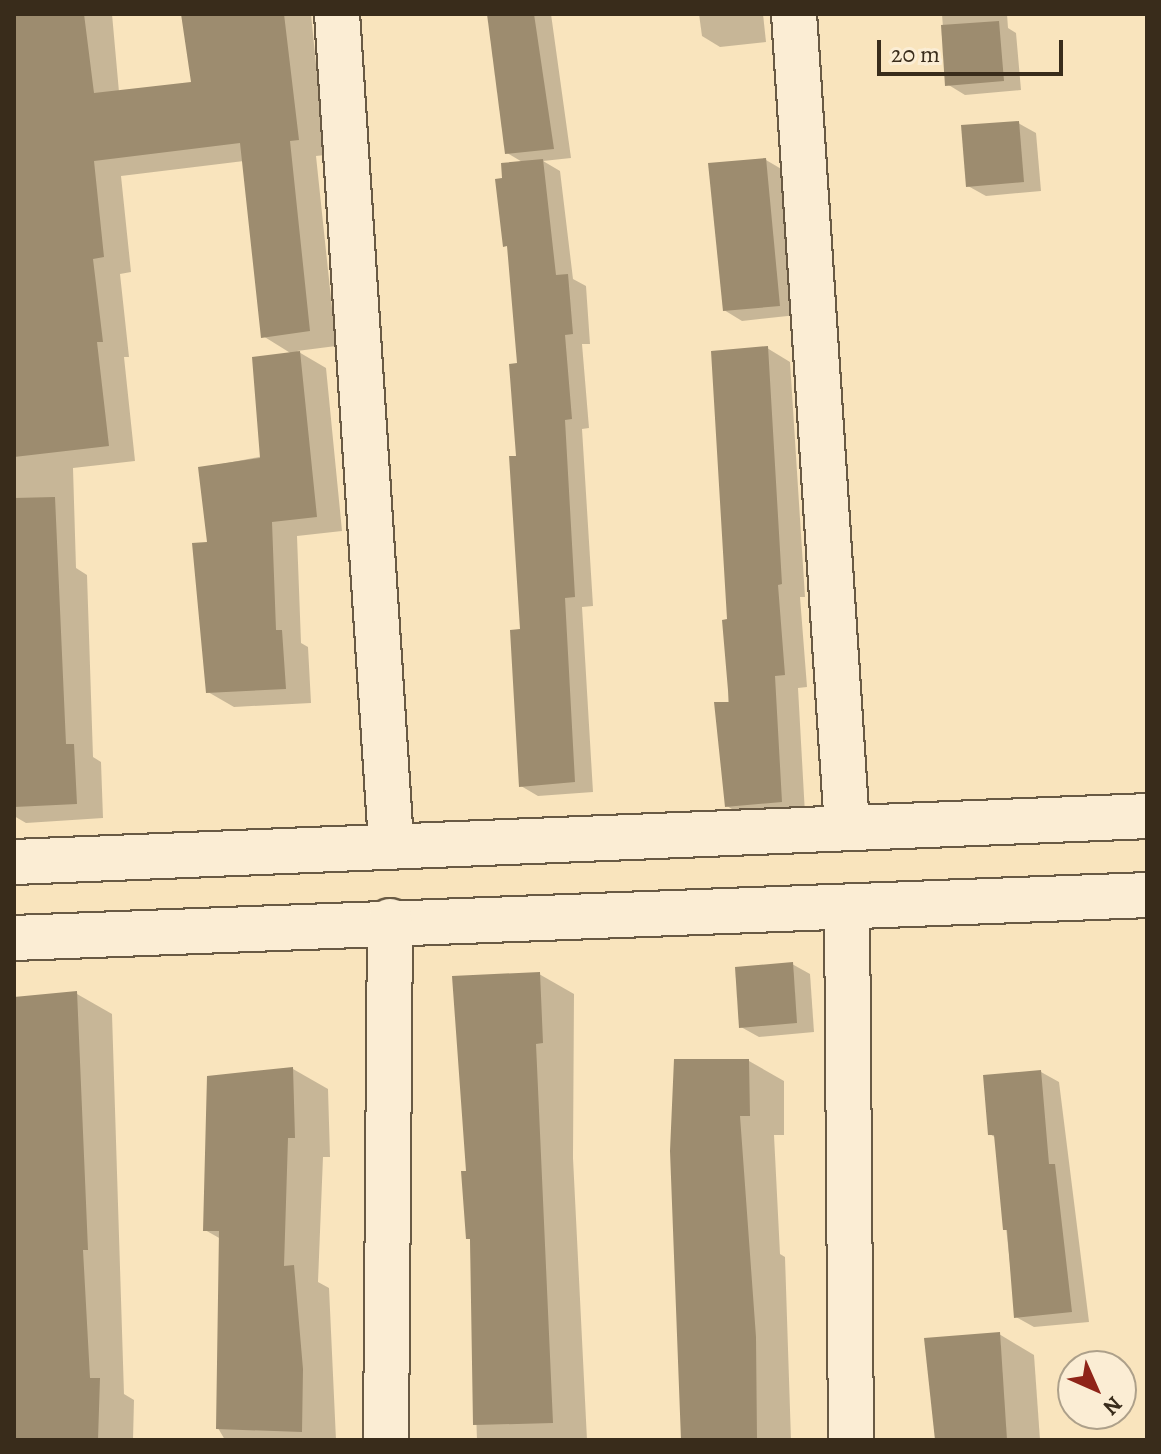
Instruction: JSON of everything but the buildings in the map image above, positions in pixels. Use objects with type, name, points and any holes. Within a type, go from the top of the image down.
[{"type":"street","points":[[337,14],[391,843]]},
{"type":"street","points":[[794,14],[847,826]]},
{"type":"street","points":[[14,862],[391,843],[1147,816]]},
{"type":"street","points":[[14,938],[390,921],[847,908],[1147,895]]},
{"type":"street","points":[[847,908],[851,1440]]},
{"type":"street","points":[[386,1440],[390,921]]}]
